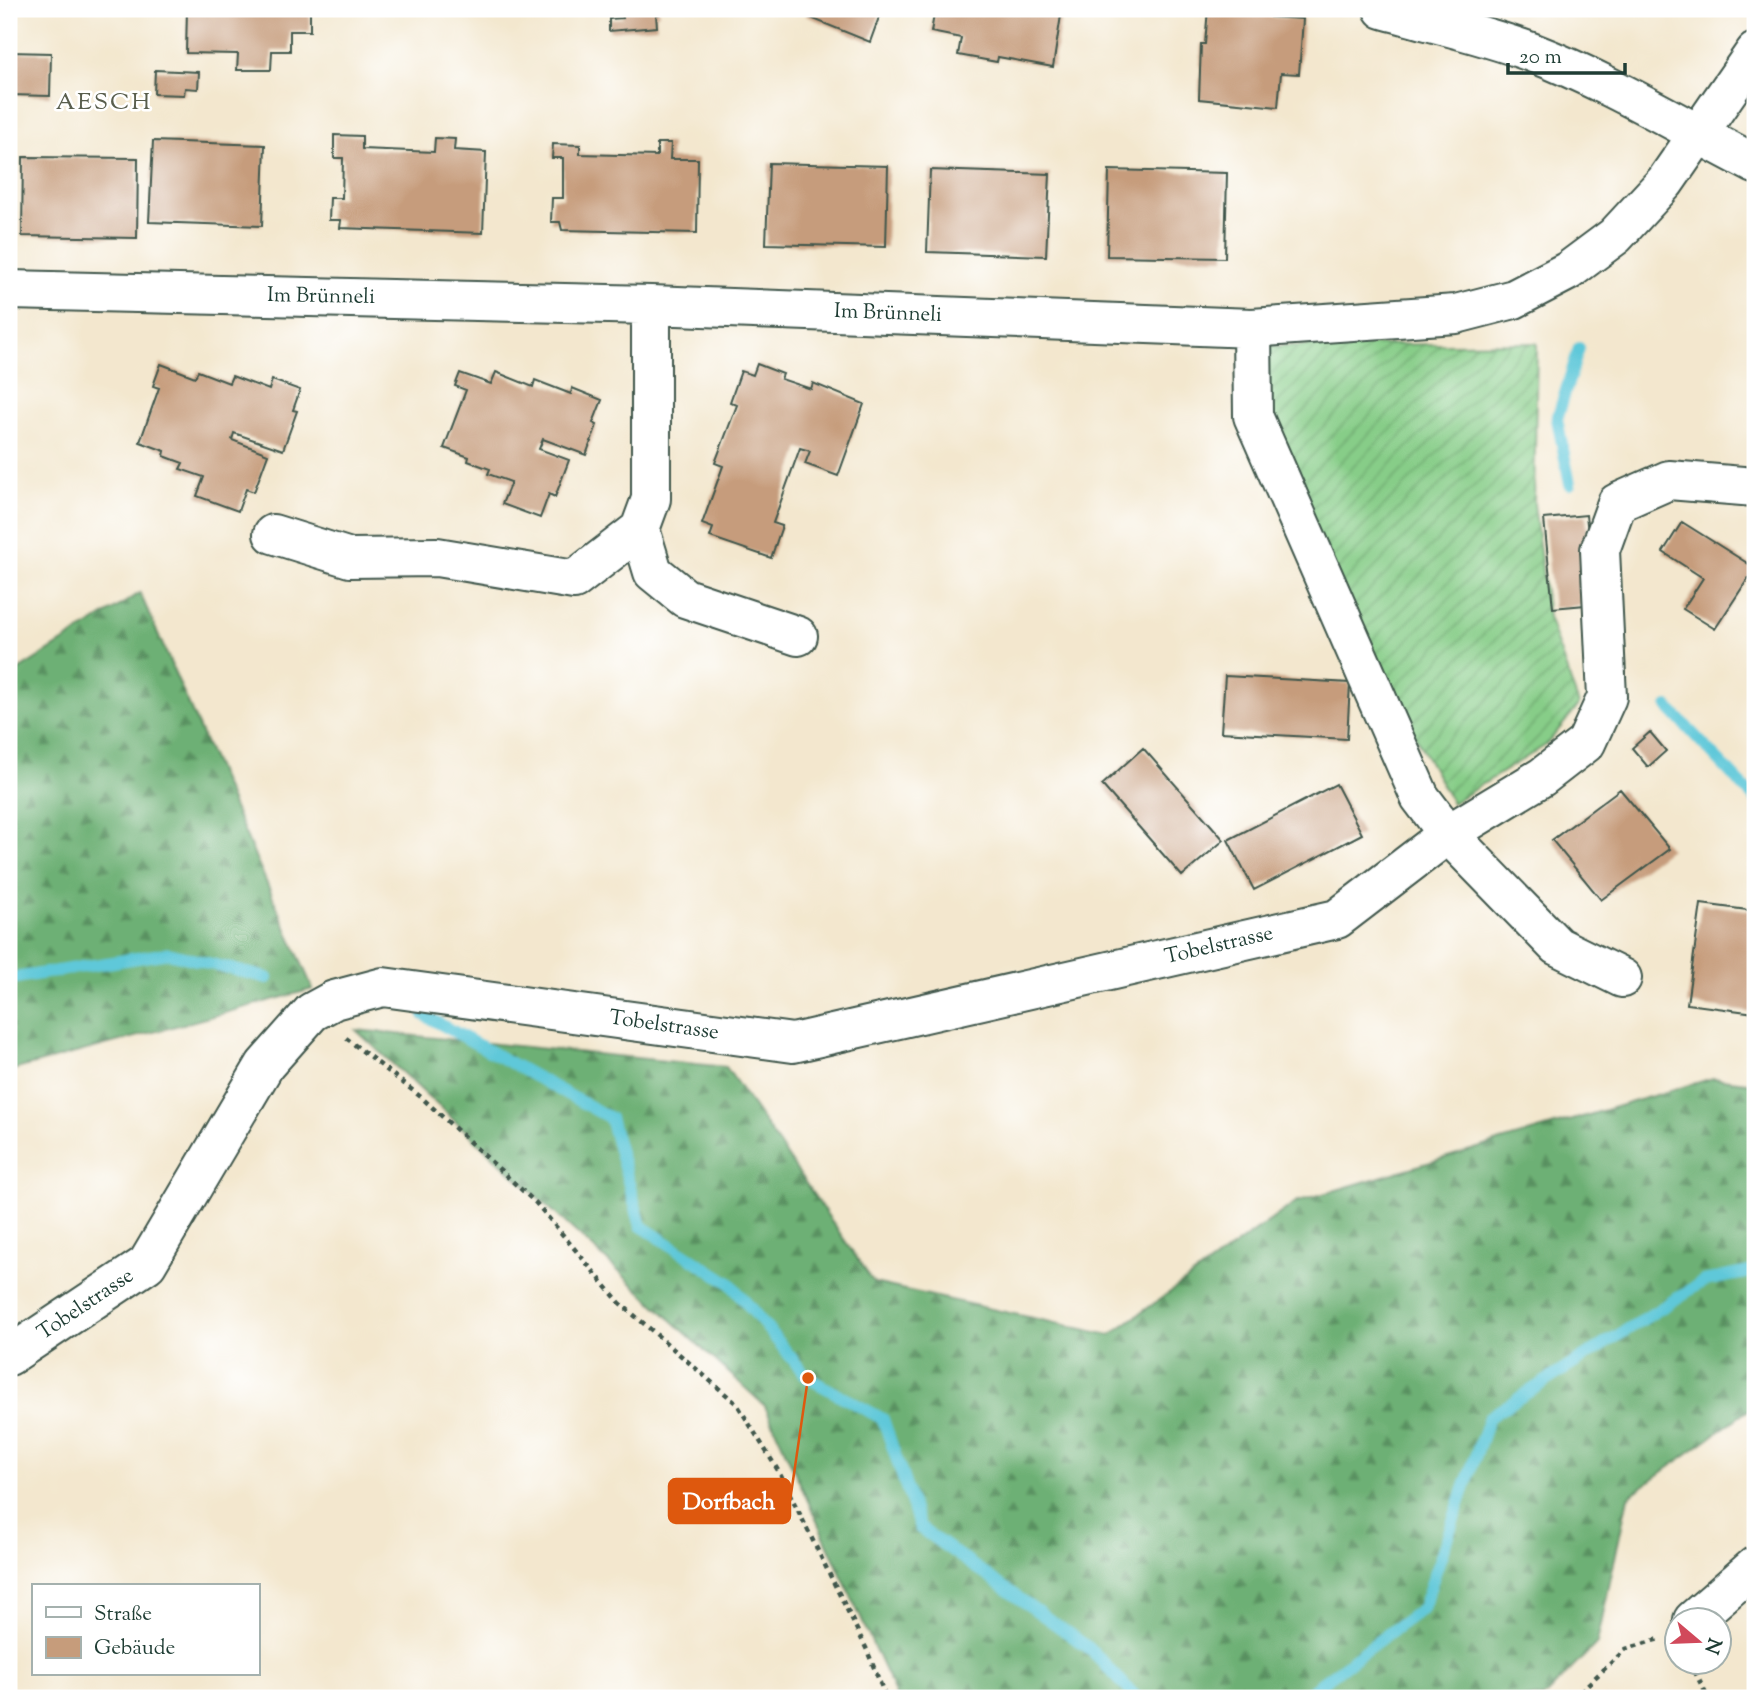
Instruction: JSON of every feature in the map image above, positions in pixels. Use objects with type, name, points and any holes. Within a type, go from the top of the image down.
[{"type":"street","points":[[1382,9],[1426,15],[1531,52],[1628,97],[1755,164]]},
{"type":"street","name":"Im Brünneli","points":[[9,290],[651,305],[1252,328],[1456,314],[1514,299],[1568,271],[1615,236],[1665,182],[1755,52]]},
{"type":"street","points":[[273,534],[350,558],[437,557],[574,580],[640,528],[651,499],[651,305]]},
{"type":"street","points":[[1252,328],[1253,416],[1420,797],[1448,835],[1557,946],[1622,978]]},
{"type":"street","name":"Tobelstrasse","points":[[9,1356],[147,1264],[265,1065],[312,1012],[334,1000],[383,987],[793,1043],[1337,919],[1448,835],[1542,777],[1586,744],[1607,697],[1600,550],[1618,503],[1669,480],[1755,487]]},
{"type":"street","points":[[640,528],[653,572],[685,598],[799,636]]},
{"type":"street","points":[[1705,1606],[1755,1566]]},
{"type":"path","points":[[312,1012],[421,1097],[536,1202],[620,1303],[737,1404],[779,1472],[867,1650],[886,1698]]},
{"type":"path","points":[[1573,1698],[1626,1649],[1662,1634]]},
{"type":"path","points":[[1697,1676],[1708,1698]]},
{"type":"green space","points":[[1537,343],[1534,504],[1548,617],[1579,705],[1546,745],[1452,803],[1356,629],[1260,426],[1267,346]]},
{"type":"green space","points":[[140,593],[313,989],[9,1071],[9,676]]},
{"type":"green space","points":[[356,1030],[726,1067],[874,1283],[1110,1335],[1296,1202],[1713,1078],[1755,1083],[1755,1405],[1628,1497],[1597,1643],[1543,1698],[897,1698],[765,1406]]},
{"type":"building","points":[[187,9],[310,9],[310,31],[290,31],[290,51],[272,51],[271,70],[237,70],[238,54],[186,53]]},
{"type":"building","points":[[622,9],[659,9],[659,14],[656,15],[657,27],[609,31],[609,19],[623,18]]},
{"type":"building","points":[[809,9],[882,9],[870,42],[806,16]]},
{"type":"building","points":[[935,9],[1062,9],[1053,67],[998,57],[997,62],[958,55],[961,38],[931,32]]},
{"type":"building","points":[[1208,9],[1271,9],[1270,17],[1303,19],[1299,74],[1281,73],[1278,107],[1199,99],[1201,44],[1205,44]]},
{"type":"building","points":[[9,52],[51,53],[50,96],[9,95]]},
{"type":"building","points":[[155,70],[199,72],[198,89],[185,88],[184,95],[154,94]]},
{"type":"building","points":[[334,135],[362,136],[362,149],[434,152],[435,138],[455,139],[454,150],[486,152],[483,233],[340,228],[341,220],[329,220],[330,198],[342,198],[343,158],[334,158]]},
{"type":"building","points":[[153,141],[265,145],[262,226],[149,222]]},
{"type":"building","points":[[657,143],[671,143],[670,159],[698,159],[697,233],[562,230],[560,222],[551,222],[552,198],[563,198],[563,158],[552,158],[553,144],[580,145],[580,154],[657,156]]},
{"type":"building","points":[[23,157],[138,158],[137,238],[22,236]]},
{"type":"building","points":[[769,163],[888,166],[886,247],[766,244]]},
{"type":"building","points":[[930,170],[1050,174],[1046,256],[927,252]]},
{"type":"building","points":[[1109,170],[1227,173],[1225,258],[1107,256]]},
{"type":"building","points":[[161,364],[195,377],[198,371],[229,383],[232,376],[269,390],[272,380],[300,390],[293,410],[297,411],[283,450],[234,433],[232,440],[268,454],[254,492],[246,489],[238,511],[197,496],[204,477],[180,469],[183,463],[164,456],[165,451],[140,442],[159,388],[153,386]]},
{"type":"building","points":[[757,364],[783,374],[781,379],[811,389],[813,383],[864,404],[838,476],[805,464],[810,451],[800,448],[773,523],[782,526],[771,558],[710,537],[713,528],[702,524],[723,466],[715,463],[737,405],[730,402],[741,371],[753,375]]},
{"type":"building","points":[[496,372],[533,387],[535,380],[571,394],[572,388],[602,400],[593,423],[597,425],[586,455],[543,439],[539,449],[569,460],[555,497],[549,494],[540,518],[502,504],[511,482],[488,474],[490,469],[468,461],[469,457],[444,448],[466,390],[455,386],[460,373],[491,384]]},
{"type":"building","points":[[1586,515],[1596,604],[1553,608],[1544,519]]},
{"type":"building","points":[[1682,522],[1755,568],[1715,629],[1683,609],[1703,578],[1663,552]]},
{"type":"building","points":[[1225,676],[1350,683],[1347,739],[1221,732]]},
{"type":"building","points":[[1650,732],[1666,751],[1648,767],[1632,748]]},
{"type":"building","points":[[1143,748],[1224,840],[1182,876],[1102,785]]},
{"type":"building","points":[[1336,784],[1362,834],[1254,890],[1228,840]]},
{"type":"building","points":[[1620,789],[1670,849],[1601,900],[1552,840]]},
{"type":"building","points":[[1701,904],[1755,911],[1755,1013],[1687,1004]]},
{"type":"waterway","points":[[1570,484],[1557,419],[1579,348]]},
{"type":"waterway","points":[[1668,707],[1755,799]]},
{"type":"waterway","points":[[9,979],[168,953],[267,978]]},
{"type":"waterway","points":[[424,1015],[610,1118],[641,1226],[730,1283],[808,1378],[883,1419],[920,1528],[1089,1648],[1137,1698]]},
{"type":"waterway","points":[[1301,1698],[1423,1608],[1489,1417],[1704,1281],[1755,1271]]},
{"type":"place","name":"Dorfbach","points":[[808,1378]]},
{"type":"district","name":"AESCH","points":[[104,103]]}]
